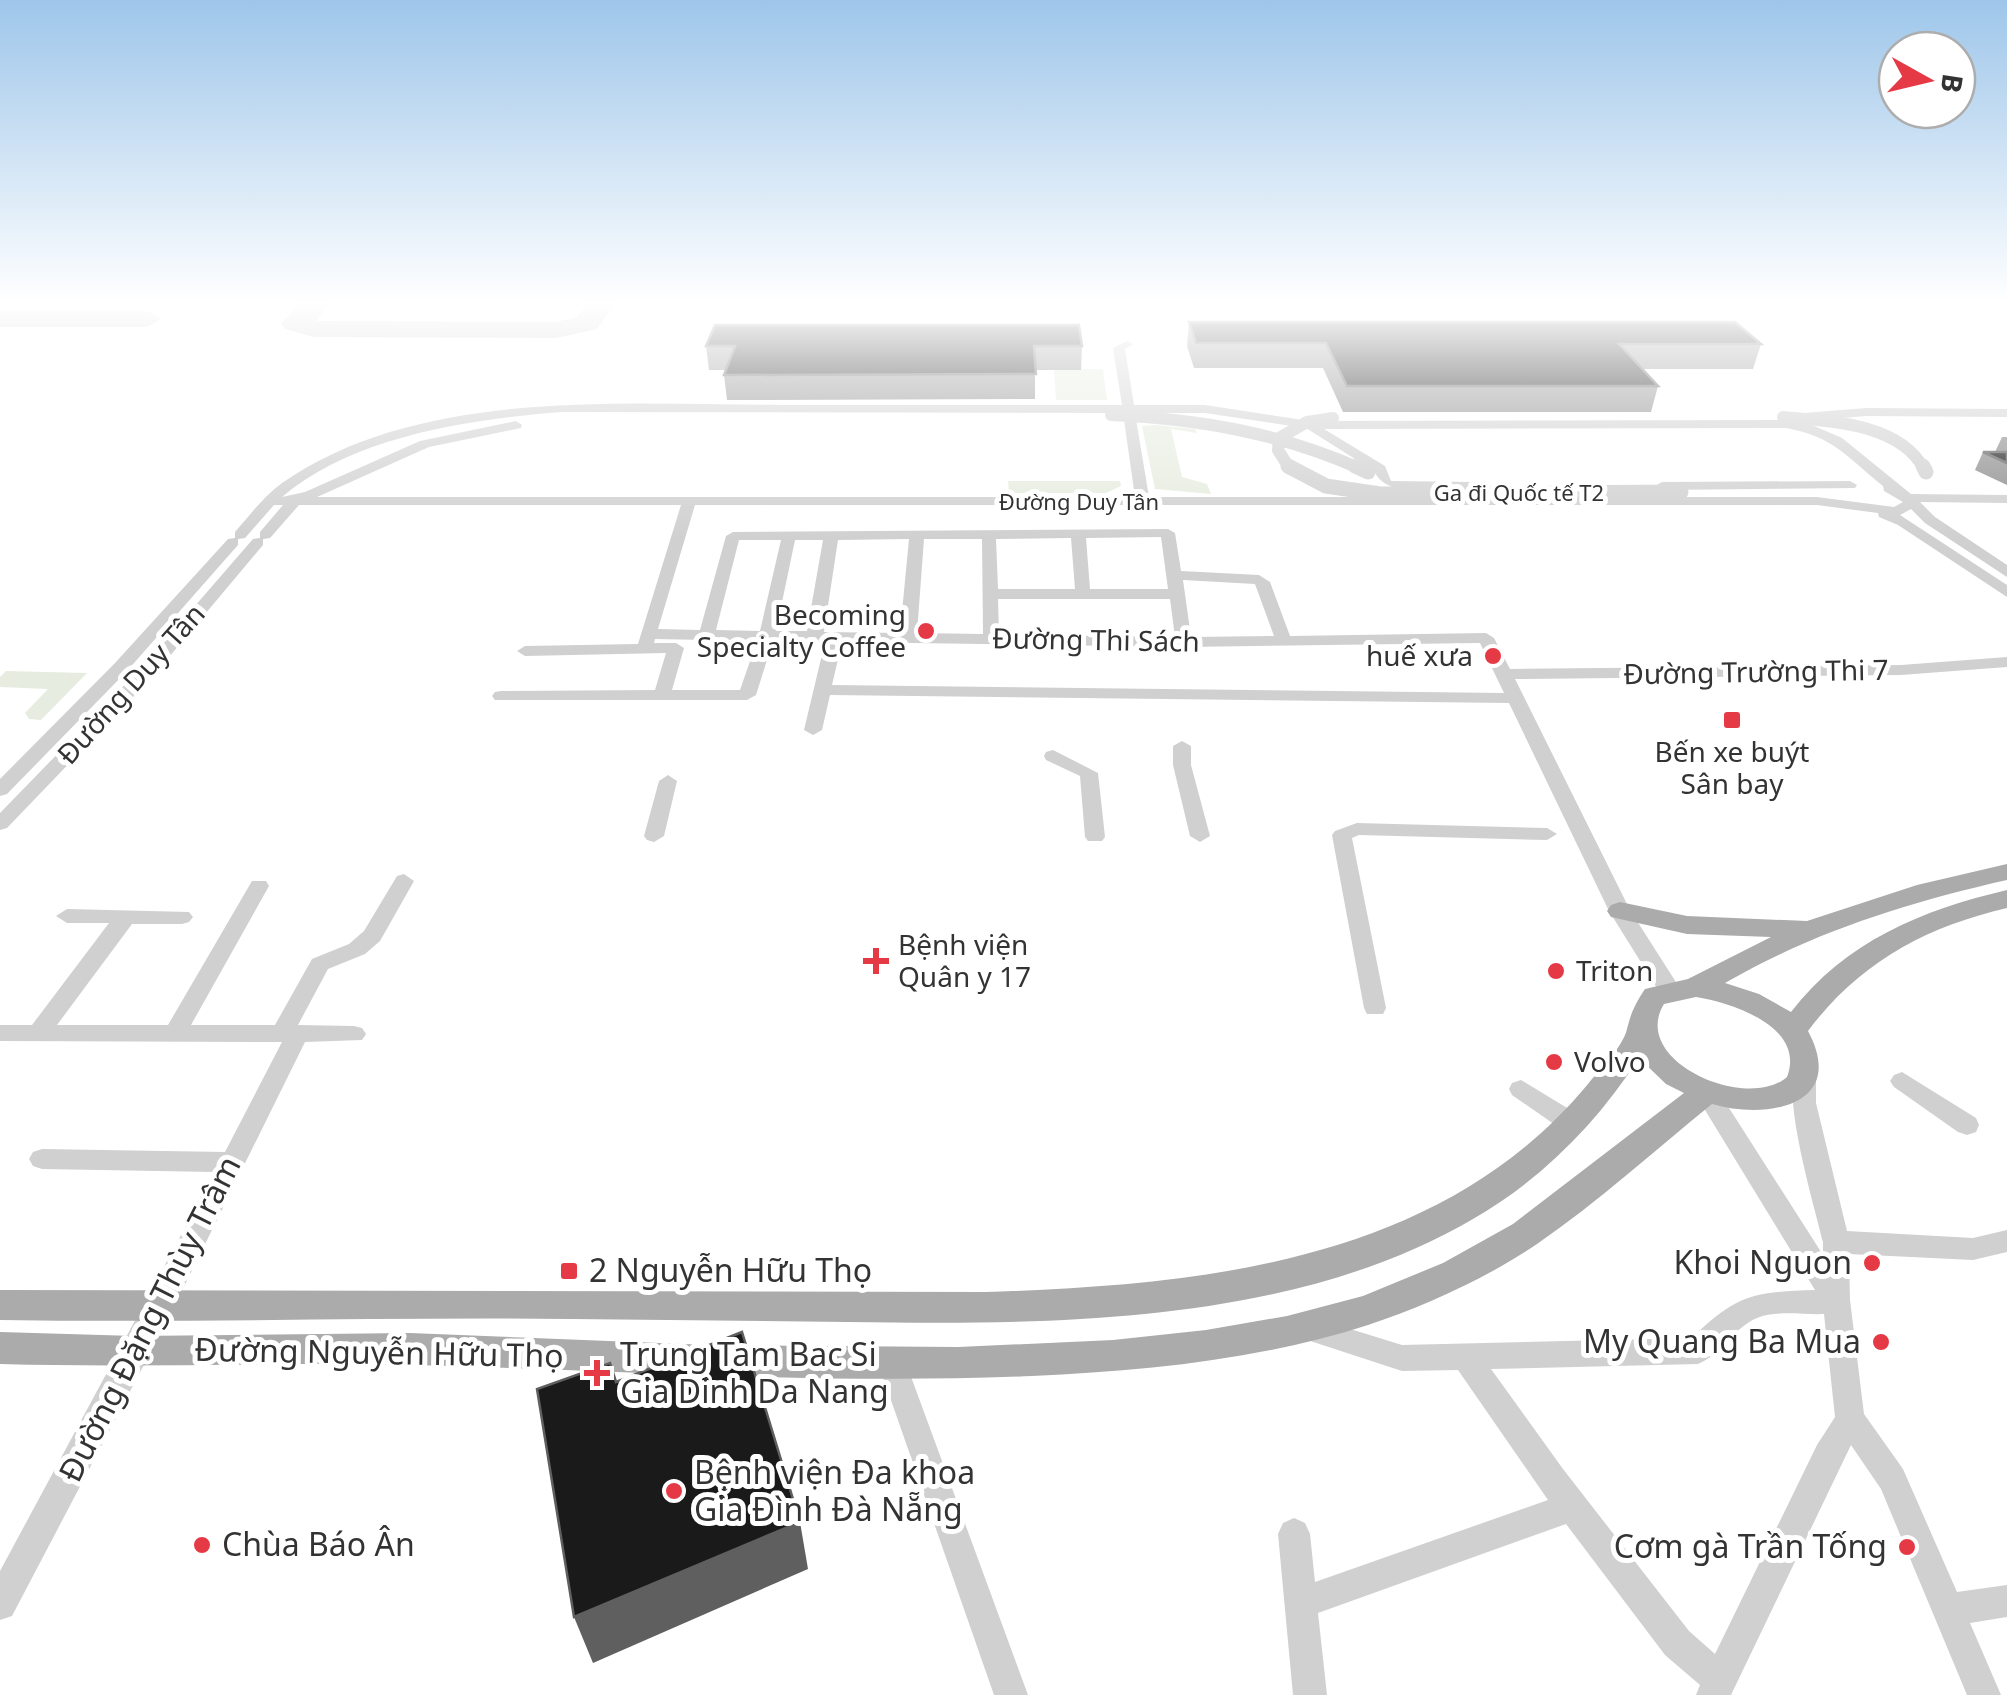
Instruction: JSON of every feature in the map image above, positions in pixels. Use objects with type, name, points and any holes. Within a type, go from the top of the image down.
[{"type":"main road","points":[[1683,989],[1749,1000],[1792,1032],[1806,1063],[1804,1077],[1795,1088],[1760,1102],[1737,1101],[1706,1092],[1662,1066],[1640,1032],[1646,1006],[1733,964],[1812,930],[1908,896],[2007,872]]},
{"type":"main road","points":[[1792,1032],[1844,969],[1891,936],[2007,899]]},
{"type":"main road","points":[[1620,911],[1646,920],[1696,927],[1812,930]]},
{"type":"main road","name":"Đường Nguyễn Hữu Thọ","points":[[0,1305],[159,1308],[453,1302],[955,1308],[1106,1302],[1191,1292],[1320,1266],[1428,1227],[1482,1197],[1574,1124],[1620,1066],[1640,1032]]},
{"type":"main road","name":"Đường Nguyễn Hữu Thọ","points":[[0,1348],[135,1352],[410,1349],[709,1361],[892,1362],[1113,1356],[1206,1346],[1305,1327],[1367,1310],[1455,1274],[1525,1234],[1706,1092]]},
{"type":"street","points":[[1123,381],[1143,502]]},
{"type":"street","points":[[271,501],[301,477],[384,442],[452,422],[521,411],[592,408],[1128,415]]},
{"type":"street","points":[[294,502],[425,444],[529,423],[1128,415],[1204,409],[1310,425],[1758,422],[1821,416],[2007,413]]},
{"type":"street","points":[[294,502],[323,477],[393,447],[465,426],[542,416],[1180,418],[1254,429],[1302,442],[1389,482],[1848,492],[1873,485],[1906,497],[2007,499]]},
{"type":"street","name":"Ga đi Quốc tế T2","points":[[1848,492],[1407,494],[1342,489],[1314,481],[1286,466],[1277,446],[1286,432],[1307,422],[1333,418],[1783,417],[1830,422],[1881,435],[1913,452],[1926,472],[1906,497]]},
{"type":"street","points":[[1758,422],[1803,426],[1833,435],[2007,574]]},
{"type":"street","points":[[1310,425],[1380,469],[1400,502]]},
{"type":"street","points":[[1848,492],[1868,509],[1904,522],[2007,592]]},
{"type":"street","points":[[1868,509],[1905,510],[1906,497]]},
{"type":"street","points":[[662,696],[676,648],[646,642],[690,500]]},
{"type":"street","name":"Đường Duy Tân","points":[[0,790],[271,501],[1817,501],[1868,509]]},
{"type":"street","name":"Đường Duy Tân","points":[[0,824],[148,671],[294,502]]},
{"type":"street","points":[[567,512],[596,512]]},
{"type":"street","points":[[1078,533],[1083,594]]},
{"type":"street","points":[[707,634],[732,536],[1168,533],[1184,642]]},
{"type":"street","points":[[908,637],[918,534]]},
{"type":"street","points":[[989,534],[992,639]]},
{"type":"street","points":[[501,696],[747,695],[767,634],[789,536]]},
{"type":"street","points":[[815,634],[831,536]]},
{"type":"street","points":[[1987,579],[2007,574]]},
{"type":"street","points":[[1174,575],[1259,580],[1265,585],[1284,641]]},
{"type":"street","points":[[989,594],[1178,594]]},
{"type":"street","points":[[184,597],[210,598]]},
{"type":"street","name":"Đường Thi Sách","points":[[524,651],[707,634],[1184,642],[1486,638],[1504,674]]},
{"type":"street","points":[[813,730],[835,635]]},
{"type":"street","name":"Đường Trường Thi 7","points":[[1504,674],[1900,670],[2007,662]]},
{"type":"street","points":[[1504,674],[1620,911],[1683,989]]},
{"type":"street","points":[[823,690],[1515,698]]},
{"type":"street","points":[[1182,746],[1182,765],[1200,836]]},
{"type":"street","points":[[1052,756],[1089,773],[1095,837]]},
{"type":"street","points":[[654,836],[668,781]]},
{"type":"street","points":[[1375,1008],[1342,836],[1357,829],[1547,834]]},
{"type":"street","name":"Đường Đặng Thùy Trâm","points":[[0,1604],[159,1308],[232,1162],[320,964],[356,949],[372,936],[404,880]]},
{"type":"street","points":[[176,1032],[259,886]]},
{"type":"street","points":[[67,916],[182,917]]},
{"type":"street","points":[[38,1033],[126,916]]},
{"type":"street","points":[[0,1033],[354,1034]]},
{"type":"street","points":[[1804,1077],[1804,1104],[1836,1242],[1836,1300],[1850,1419],[1892,1479],[1984,1695]]},
{"type":"street","points":[[1902,1080],[1967,1125]]},
{"type":"street","points":[[1521,1090],[1574,1124]]},
{"type":"street","points":[[1706,1092],[1836,1300]]},
{"type":"street","points":[[42,1160],[232,1162]]},
{"type":"street","points":[[1836,1242],[1973,1249],[2007,1241]]},
{"type":"street","points":[[1305,1327],[1402,1358],[1698,1351],[1728,1320],[1768,1303],[1808,1305],[1836,1300]]},
{"type":"street","points":[[1466,1358],[1573,1506],[1716,1688],[1828,1454],[1850,1419]]},
{"type":"street","points":[[892,1362],[1011,1695]]},
{"type":"street","points":[[1301,1603],[1573,1506]]},
{"type":"street","points":[[1294,1534],[1310,1695]]},
{"type":"street","points":[[1947,1610],[2007,1602]]},
{"type":"shaded area","points":[[1055,381],[1105,381],[1107,400],[1056,400]]},
{"type":"shaded area","points":[[1142,426],[1195,429],[1197,433],[1171,429],[1182,477],[1207,484],[1211,494],[1155,489]]},
{"type":"shaded area","points":[[1008,481],[1120,481],[1121,486],[1106,493],[1009,493]]},
{"type":"shaded area","points":[[6,671],[87,673],[41,720],[29,719],[25,713],[48,689],[0,687],[0,677]]},
{"type":"building","points":[[1345,381],[1653,381],[1658,386],[1347,386]]},
{"type":"building","points":[[1983,452],[2007,452],[2007,463]]},
{"type":"building","name":"Bệnh viện Đa khoa Gia Đình Đà Nẵng","points":[[742,1332],[800,1522],[574,1617],[537,1389],[610,1363],[616,1382]]},
{"type":"place","name":"Becoming Specialty Coffee","points":[[926,631]]},
{"type":"place","name":"huế xưa","points":[[1493,656]]},
{"type":"place","name":"Bến xe buýt Sân bay","points":[[1732,720]]},
{"type":"place","name":"Bệnh viện Quân y 17","points":[[876,961]]},
{"type":"place","name":"Triton","points":[[1556,971]]},
{"type":"place","name":"Volvo","points":[[1554,1062]]},
{"type":"place","name":"Khoi Nguon","points":[[1872,1263]]},
{"type":"place","name":"2 Nguyễn Hữu Thọ","points":[[569,1271]]},
{"type":"place","name":"My Quang Ba Mua","points":[[1881,1342]]},
{"type":"place","name":"Trung Tam Bac Si Gia Dinh Da Nang","points":[[597,1373]]},
{"type":"place","name":"Bệnh viện Đa khoa Gia Đình Đà Nẵng","points":[[674,1491]]},
{"type":"place","name":"Chùa Báo Ân","points":[[202,1545]]},
{"type":"place","name":"Cơm gà Trần Tống","points":[[1907,1547]]}]
